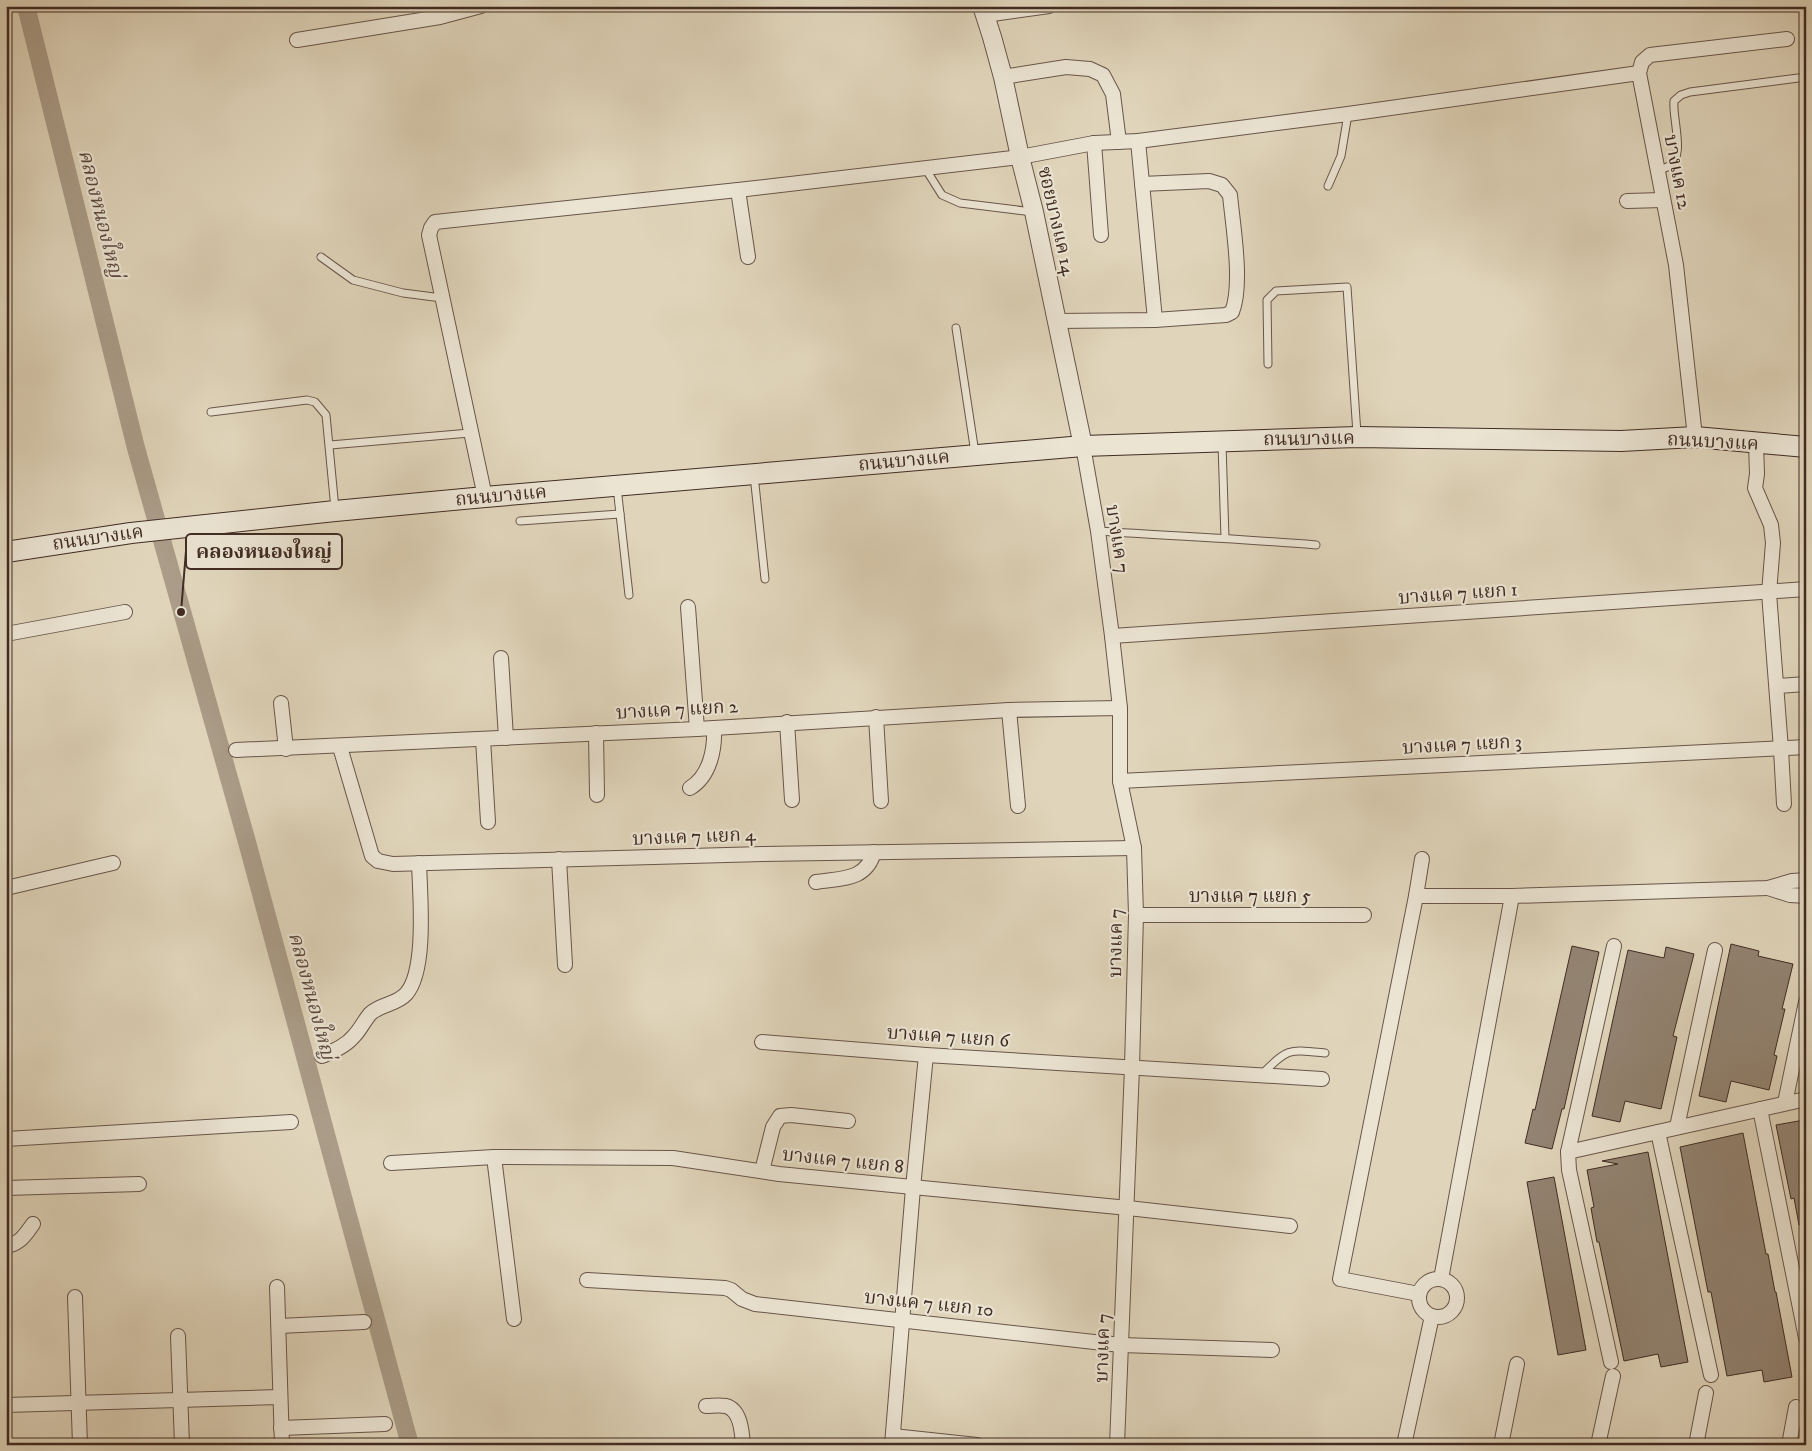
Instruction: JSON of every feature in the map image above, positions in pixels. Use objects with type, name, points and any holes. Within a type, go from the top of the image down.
[{"type":"main road","name":"ถนนบางแค","points":[[6,552],[131,533],[336,511],[1083,446],[1357,437],[1621,441],[1695,437],[1806,447]]},
{"type":"street","points":[[297,40],[440,17],[481,6]]},
{"type":"street","points":[[983,10],[1049,6]]},
{"type":"street","name":"ซอยบางแค 14","points":[[983,10],[1003,76],[1034,212],[1083,446]]},
{"type":"street","points":[[485,497],[429,235],[430,228],[435,222],[738,190],[1020,157],[1094,142],[1138,141],[1348,114],[1639,72],[1642,62],[1650,55],[1787,39]]},
{"type":"street","points":[[1003,76],[1066,67],[1090,69],[1104,75],[1113,94],[1119,142]]},
{"type":"street","name":"บางแค 12","points":[[1639,72],[1676,265],[1695,437]]},
{"type":"street","points":[[1138,141],[1155,320]]},
{"type":"street","points":[[1094,142],[1101,235]]},
{"type":"street","points":[[1057,321],[1155,320],[1226,315],[1232,312],[1236,303],[1236,271],[1230,195],[1222,185],[1209,181],[1142,184]]},
{"type":"street","points":[[738,190],[748,257]]},
{"type":"street","points":[[1627,200],[1663,200]]},
{"type":"street","points":[[1756,443],[1757,474],[1755,488],[1771,525],[1773,543],[1769,593],[1784,804]]},
{"type":"street","name":"บางแค 7","points":[[1083,446],[1098,531],[1120,708],[1120,781],[1134,848],[1136,915],[1128,1208],[1117,1445]]},
{"type":"street","name":"บางแค 7 แยก 1","points":[[1112,636],[1806,589]]},
{"type":"street","points":[[688,607],[696,729]]},
{"type":"street","points":[[6,634],[125,612]]},
{"type":"street","points":[[501,658],[506,738]]},
{"type":"street","points":[[1777,686],[1806,684]]},
{"type":"street","points":[[281,703],[286,749]]},
{"type":"street","name":"บางแค 7 แยก 2","points":[[236,750],[696,729],[786,722],[1009,710],[1120,708]]},
{"type":"street","points":[[1009,710],[1018,806]]},
{"type":"street","points":[[876,717],[881,802]]},
{"type":"street","points":[[786,722],[792,800]]},
{"type":"street","points":[[690,788],[697,783],[709,764],[714,741],[714,728]]},
{"type":"street","points":[[596,733],[597,796]]},
{"type":"street","points":[[483,739],[488,822]]},
{"type":"street","name":"บางแค 7 แยก 4","points":[[340,746],[372,856],[378,861],[387,863],[1134,848]]},
{"type":"street","name":"บางแค 7 แยก 3","points":[[1120,781],[1806,747]]},
{"type":"street","points":[[816,882],[859,874],[871,863],[874,852]]},
{"type":"street","points":[[559,860],[565,965]]},
{"type":"street","points":[[1419,1294],[1340,1279],[1422,860]]},
{"type":"street","points":[[322,1056],[349,1042],[370,1013],[399,1001],[412,987],[418,966],[420,944],[419,863]]},
{"type":"street","points":[[6,888],[113,864]]},
{"type":"street","points":[[1416,896],[1512,896],[1768,888],[1792,881],[1806,880]]},
{"type":"street","points":[[1768,888],[1790,895],[1806,896]]},
{"type":"street","points":[[1441,1279],[1512,896]]},
{"type":"street","name":"บางแค 7 แยก 5","points":[[1136,915],[1364,915]]},
{"type":"street","points":[[1598,1445],[1612,1369],[1569,1170],[1568,1152],[1614,946]]},
{"type":"street","points":[[1677,1128],[1715,950]]},
{"type":"street","points":[[1785,1103],[1806,1002]]},
{"type":"street","name":"บางแค 7 แยก 6","points":[[762,1042],[926,1055],[1322,1079]]},
{"type":"street","points":[[926,1055],[892,1441],[977,1445]]},
{"type":"street","points":[[1568,1152],[1806,1099]]},
{"type":"street","points":[[1760,1109],[1806,1338]]},
{"type":"street","points":[[762,1171],[773,1128],[780,1116],[791,1115],[848,1121]]},
{"type":"street","points":[[6,1139],[290,1122]]},
{"type":"street","points":[[1658,1132],[1711,1375]]},
{"type":"street","points":[[494,1157],[514,1319]]},
{"type":"street","name":"บางแค 7 แยก 8","points":[[391,1163],[494,1157],[673,1158],[762,1171],[913,1188],[1128,1208],[1290,1226]]},
{"type":"street","points":[[6,1188],[139,1184]]},
{"type":"street","points":[[6,1246],[24,1238],[33,1224]]},
{"type":"street","points":[[1441,1279],[1452,1285],[1456,1302],[1450,1312],[1438,1317],[1432,1316],[1420,1306],[1419,1294],[1424,1284],[1441,1279]]},
{"type":"street","name":"บางแค 7 แยก 10","points":[[587,1280],[710,1286],[731,1290],[742,1299],[755,1304],[1121,1345],[1272,1350]]},
{"type":"street","points":[[277,1287],[282,1445]]},
{"type":"street","points":[[75,1297],[80,1445]]},
{"type":"street","points":[[1404,1445],[1432,1316]]},
{"type":"street","points":[[279,1326],[364,1322]]},
{"type":"street","points":[[178,1336],[182,1445]]},
{"type":"street","points":[[1501,1445],[1517,1364]]},
{"type":"street","points":[[1696,1445],[1706,1393]]},
{"type":"street","points":[[6,1405],[279,1396]]},
{"type":"street","points":[[706,1406],[725,1406],[731,1408],[741,1428],[743,1445]]},
{"type":"street","points":[[1789,1445],[1796,1408]]},
{"type":"street","points":[[281,1428],[385,1424]]},
{"type":"lane","points":[[1658,171],[1671,166],[1677,158],[1678,149],[1673,111],[1674,101],[1681,94],[1806,77]]},
{"type":"lane","points":[[1328,186],[1341,156],[1348,114]]},
{"type":"lane","points":[[926,168],[942,195],[960,203],[1034,212]]},
{"type":"lane","points":[[320,258],[353,280],[403,293],[442,298]]},
{"type":"lane","points":[[1268,364],[1267,300],[1276,292],[1347,286],[1357,437]]},
{"type":"lane","points":[[956,328],[975,455]]},
{"type":"lane","points":[[212,412],[308,400],[315,402],[326,415],[336,511]]},
{"type":"lane","points":[[330,445],[470,433]]},
{"type":"lane","points":[[1222,441],[1225,538]]},
{"type":"lane","points":[[754,475],[765,579]]},
{"type":"lane","points":[[617,486],[628,595]]},
{"type":"lane","points":[[520,521],[620,514]]},
{"type":"lane","points":[[1098,531],[1316,545]]},
{"type":"lane","points":[[1261,1075],[1286,1052],[1296,1050],[1326,1053]]},
{"type":"building","points":[[1731,944],[1759,951],[1758,956],[1793,964],[1782,1009],[1785,1009],[1774,1055],[1777,1056],[1769,1090],[1731,1081],[1726,1102],[1699,1096]]},
{"type":"building","points":[[1572,946],[1599,952],[1564,1109],[1562,1109],[1552,1149],[1525,1143],[1533,1109],[1535,1110]]},
{"type":"building","points":[[1666,947],[1694,954],[1673,1036],[1677,1037],[1661,1109],[1625,1101],[1620,1122],[1592,1116],[1628,950],[1664,958]]},
{"type":"building","points":[[1804,1120],[1806,1131],[1806,1224],[1799,1225],[1794,1198],[1791,1199],[1776,1125]]},
{"type":"building","points":[[1743,1133],[1792,1377],[1764,1382],[1762,1370],[1727,1376],[1711,1292],[1708,1292],[1680,1147]]},
{"type":"building","points":[[1648,1152],[1688,1362],[1661,1367],[1658,1354],[1624,1361],[1599,1242],[1597,1242],[1591,1208],[1594,1207],[1587,1170],[1618,1164],[1602,1161]]},
{"type":"building","points":[[1554,1177],[1586,1350],[1558,1355],[1527,1182]]},
{"type":"waterway","name":"คลองหนองใหญ่","points":[[26,6],[136,448],[247,842],[410,1445]]},
{"type":"place","name":"คลองหนองใหญ่","points":[[181,612]]}]
